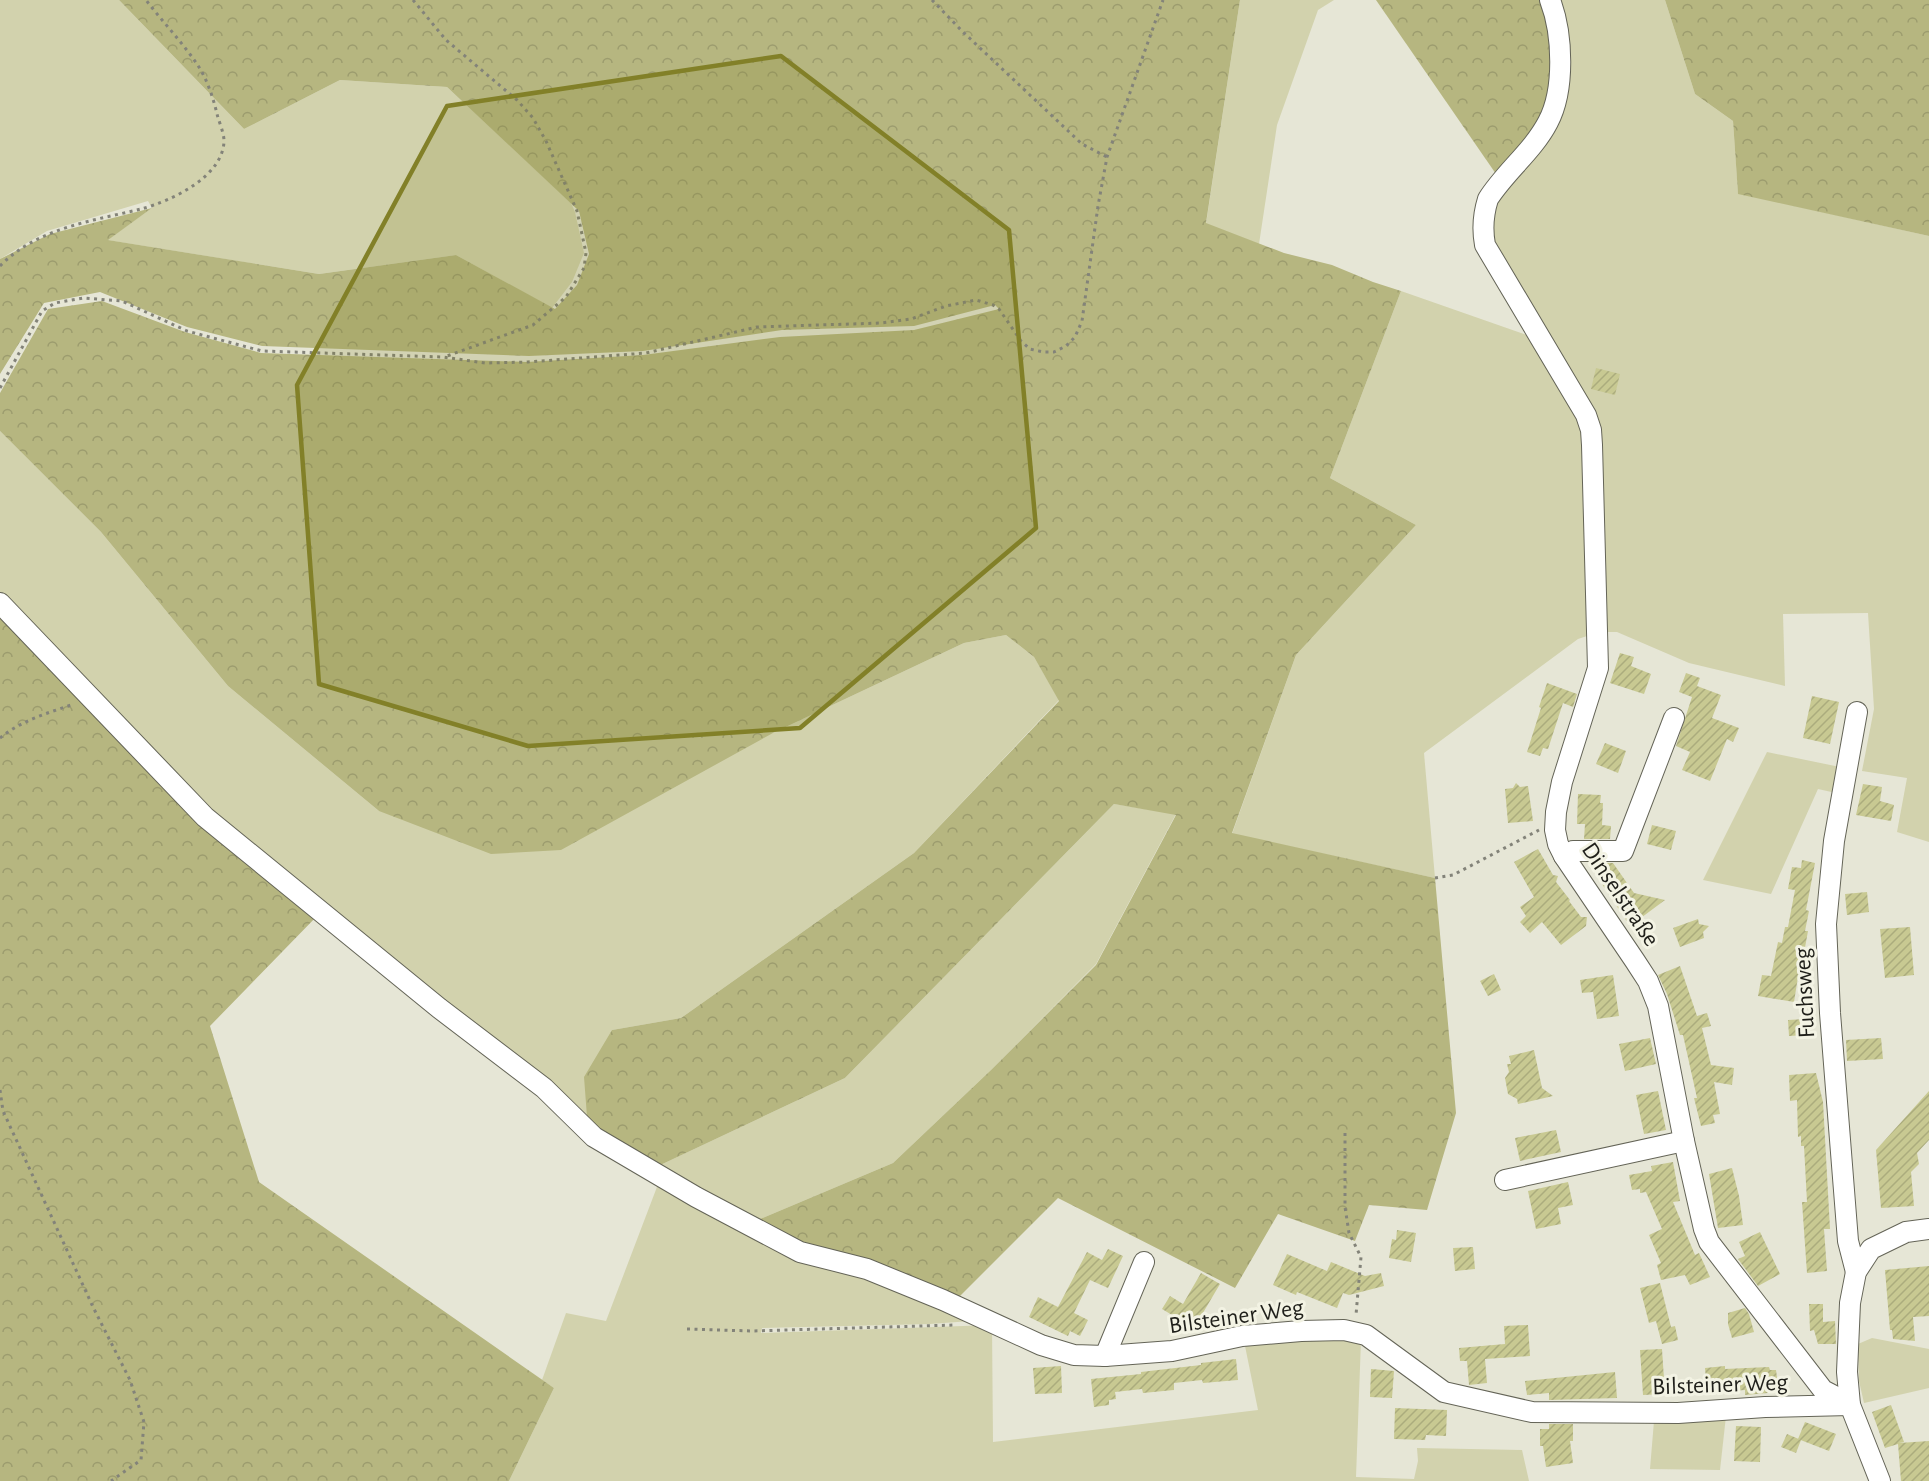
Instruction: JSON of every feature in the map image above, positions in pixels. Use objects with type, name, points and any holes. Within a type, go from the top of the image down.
[{"type":"street","name":"Dinselstraße","points":[[1550,0],[1556,19],[1559,42],[1559,73],[1554,105],[1548,122],[1540,134],[1488,199],[1484,209],[1483,232],[1485,245],[1586,415],[1591,430],[1599,655],[1596,680],[1562,782],[1555,824],[1558,844],[1648,981],[1658,1006],[1684,1141],[1704,1229],[1716,1254],[1823,1390],[1850,1405]]},
{"type":"street","name":"Bilsteiner Weg","points":[[0,603],[205,817],[439,1008],[536,1082],[594,1137],[696,1197],[800,1252],[867,1269],[943,1300],[1041,1345],[1074,1355],[1105,1356],[1172,1351],[1242,1336],[1344,1330],[1371,1338],[1444,1392],[1532,1412],[1678,1413],[1765,1407],[1850,1405]]},
{"type":"street","name":"Fuchsweg","points":[[1856,1272],[1848,1241],[1830,1013],[1826,924],[1834,841],[1857,712]]},
{"type":"street","points":[[1564,856],[1573,850],[1623,851],[1674,718]]},
{"type":"street","points":[[1505,1180],[1684,1141]]},
{"type":"street","points":[[1880,1481],[1850,1405],[1847,1372],[1849,1315],[1856,1272],[1871,1249],[1906,1232],[1929,1229]]},
{"type":"street","points":[[1105,1356],[1144,1262]]},
{"type":"path","points":[[0,266],[28,244],[50,233],[145,208],[171,198],[202,179],[219,162],[224,141],[213,97],[197,65],[146,0]]},
{"type":"path","points":[[413,0],[446,40],[518,100],[533,118],[546,141],[577,211],[586,253],[584,267],[566,297],[533,325],[505,337],[444,357]]},
{"type":"path","points":[[932,0],[963,33],[1082,144],[1107,157]]},
{"type":"path","points":[[0,388],[38,315],[55,303],[83,298],[122,301],[187,331],[262,351],[444,357],[485,363],[646,353],[757,327],[911,320],[946,306],[976,300],[999,309],[1030,349],[1054,352],[1066,346],[1075,337],[1082,321],[1107,157],[1163,0]]},
{"type":"path","points":[[0,738],[15,726],[33,717],[92,699]]},
{"type":"path","points":[[1435,878],[1453,875],[1542,828],[1555,824]]},
{"type":"path","points":[[0,1090],[3,1111],[93,1307],[130,1380],[144,1422],[141,1460],[111,1481]]},
{"type":"path","points":[[1345,1133],[1345,1208],[1349,1233],[1361,1257],[1354,1332]]},
{"type":"path","points":[[687,1329],[752,1331],[931,1327],[974,1324],[986,1320]]},
{"type":"highlighted area","points":[[781,56],[1009,230],[1036,528],[800,728],[528,746],[319,684],[297,385],[447,106]]},
{"type":"green space","points":[[0,0],[119,0],[244,129],[340,80],[447,87],[571,203],[584,253],[572,282],[552,308],[456,255],[319,274],[107,240],[152,208],[148,201],[47,231],[0,259]]},
{"type":"green space","points":[[119,0],[1240,0],[1206,223],[1284,253],[1332,265],[1401,291],[1330,478],[1416,525],[1296,655],[1232,833],[1435,878],[1456,1113],[1427,1210],[1369,1205],[1355,1241],[1278,1214],[1235,1288],[1058,1198],[956,1300],[805,1251],[753,1222],[893,1163],[991,1070],[1096,965],[1176,815],[1114,804],[845,1078],[654,1168],[588,1130],[584,1077],[612,1030],[681,1018],[914,853],[1059,701],[1034,657],[1006,635],[964,643],[773,733],[561,850],[491,854],[379,811],[228,686],[101,532],[0,431],[0,393],[48,309],[102,301],[185,332],[261,353],[527,362],[643,355],[780,337],[914,330],[999,309],[995,305],[914,326],[782,330],[643,351],[529,356],[262,346],[187,327],[100,292],[44,303],[0,374],[0,259],[50,234],[152,208],[108,240],[319,274],[456,255],[555,309],[577,285],[589,254],[579,211],[447,87],[340,80],[244,129]]},
{"type":"green space","points":[[1240,0],[1334,0],[1318,10],[1277,125],[1259,244],[1206,224]]},
{"type":"green space","points":[[1376,0],[1556,0],[1554,64],[1543,127],[1496,174]]},
{"type":"green space","points":[[1557,0],[1665,0],[1695,94],[1733,121],[1738,193],[1929,236],[1929,842],[1897,832],[1907,778],[1862,771],[1874,709],[1868,613],[1783,614],[1785,686],[1689,663],[1617,632],[1604,632],[1598,438],[1489,242],[1494,201]]},
{"type":"green space","points":[[1665,0],[1929,0],[1929,236],[1738,194],[1733,121],[1695,94]]},
{"type":"green space","points":[[1401,291],[1535,338],[1584,425],[1590,635],[1578,639],[1424,753],[1435,878],[1232,834],[1296,655],[1416,525],[1330,478]]},
{"type":"green space","points":[[0,431],[101,532],[228,686],[379,811],[773,733],[964,643],[1006,635],[1034,657],[1059,700],[914,853],[681,1018],[612,1030],[588,1130],[208,815],[0,602]]},
{"type":"green space","points":[[0,613],[319,914],[210,1026],[259,1182],[554,1388],[509,1481],[0,1481]]},
{"type":"green space","points":[[1767,752],[1840,767],[1836,793],[1818,789],[1771,894],[1703,880]]},
{"type":"green space","points":[[1114,804],[1176,814],[1096,964],[991,1070],[893,1163],[753,1222],[654,1168],[845,1078]]},
{"type":"green space","points":[[660,1179],[971,1321],[762,1328],[761,1333],[992,1325],[993,1442],[1258,1410],[1244,1341],[1303,1335],[1361,1340],[1356,1477],[1414,1479],[1418,1461],[1417,1448],[1522,1450],[1529,1481],[509,1481],[554,1388],[542,1380],[566,1313],[606,1321]]},
{"type":"green space","points":[[1872,1338],[1929,1349],[1929,1388],[1864,1403],[1859,1381],[1858,1344]]},
{"type":"green space","points":[[1726,1416],[1720,1470],[1650,1469],[1654,1421]]},
{"type":"building","points":[[1596,368],[1620,374],[1615,395],[1591,389]]},
{"type":"building","points":[[1620,653],[1634,657],[1631,666],[1651,674],[1644,694],[1610,683]]},
{"type":"building","points":[[1686,673],[1700,678],[1697,686],[1721,695],[1712,718],[1739,728],[1733,742],[1727,739],[1710,781],[1682,770],[1690,752],[1676,746],[1692,697],[1679,692]]},
{"type":"building","points":[[1547,683],[1577,694],[1573,707],[1563,703],[1548,749],[1543,748],[1540,756],[1527,752]]},
{"type":"building","points":[[1812,696],[1839,702],[1830,744],[1803,738]]},
{"type":"building","points":[[1605,743],[1626,751],[1618,773],[1596,764]]},
{"type":"building","points":[[1516,783],[1520,787],[1528,786],[1533,821],[1508,823],[1505,789],[1513,788]]},
{"type":"building","points":[[1863,784],[1882,787],[1880,801],[1894,805],[1891,821],[1856,815]]},
{"type":"building","points":[[1578,794],[1601,795],[1602,825],[1611,826],[1610,839],[1584,839],[1585,824],[1577,824]]},
{"type":"building","points":[[1652,825],[1676,831],[1671,850],[1647,844]]},
{"type":"building","points":[[1538,849],[1553,875],[1558,876],[1556,882],[1569,901],[1581,917],[1587,917],[1586,926],[1561,945],[1542,922],[1530,933],[1520,922],[1526,916],[1520,907],[1534,897],[1514,862]]},
{"type":"building","points":[[1802,860],[1815,863],[1806,910],[1809,911],[1805,931],[1808,931],[1794,1002],[1758,996],[1762,975],[1771,976],[1778,942],[1782,943],[1785,927],[1788,927],[1795,890],[1788,889],[1792,867],[1801,868]]},
{"type":"building","points":[[1600,863],[1613,863],[1634,893],[1665,900],[1630,926],[1592,869]]},
{"type":"building","points":[[1867,892],[1869,912],[1847,915],[1845,894]]},
{"type":"building","points":[[1698,919],[1699,924],[1709,926],[1703,932],[1704,938],[1680,947],[1673,928]]},
{"type":"building","points":[[1910,927],[1914,975],[1885,978],[1880,929]]},
{"type":"building","points":[[1680,966],[1697,1016],[1707,1013],[1711,1026],[1702,1028],[1711,1065],[1734,1068],[1732,1085],[1714,1082],[1720,1114],[1713,1115],[1715,1123],[1701,1126],[1683,1035],[1680,1035],[1667,994],[1658,975]]},
{"type":"building","points":[[1494,974],[1501,990],[1488,996],[1480,981]]},
{"type":"building","points":[[1613,975],[1619,1016],[1597,1019],[1593,992],[1582,993],[1580,980]]},
{"type":"building","points":[[1805,1019],[1806,1035],[1789,1036],[1788,1020]]},
{"type":"building","points":[[1650,1038],[1656,1064],[1625,1071],[1619,1044]]},
{"type":"building","points":[[1881,1038],[1883,1059],[1847,1061],[1846,1040]]},
{"type":"building","points":[[1534,1050],[1542,1088],[1553,1096],[1518,1104],[1517,1099],[1508,1094],[1505,1078],[1509,1072],[1507,1064],[1511,1064],[1509,1056]]},
{"type":"building","points":[[1816,1073],[1823,1102],[1830,1229],[1824,1229],[1827,1271],[1807,1273],[1802,1202],[1807,1202],[1804,1146],[1801,1146],[1801,1136],[1798,1137],[1797,1100],[1790,1101],[1789,1075]]},
{"type":"building","points":[[1658,1091],[1666,1130],[1644,1134],[1636,1095]]},
{"type":"building","points":[[1929,1091],[1929,1140],[1917,1153],[1919,1164],[1911,1172],[1914,1206],[1881,1208],[1876,1150]]},
{"type":"building","points":[[1556,1130],[1561,1152],[1520,1161],[1515,1138]]},
{"type":"building","points":[[1673,1162],[1680,1201],[1673,1202],[1695,1255],[1699,1253],[1710,1277],[1690,1285],[1685,1275],[1661,1280],[1657,1265],[1661,1263],[1649,1235],[1662,1229],[1646,1192],[1640,1193],[1640,1189],[1632,1190],[1629,1175],[1652,1171],[1651,1166]]},
{"type":"building","points":[[1732,1168],[1743,1225],[1718,1228],[1709,1174]]},
{"type":"building","points":[[1568,1182],[1573,1205],[1558,1208],[1561,1224],[1536,1229],[1528,1191]]},
{"type":"building","points":[[1397,1230],[1416,1233],[1411,1262],[1389,1258],[1392,1239],[1396,1240]]},
{"type":"building","points":[[1760,1232],[1780,1274],[1758,1286],[1738,1259],[1745,1256],[1739,1242]]},
{"type":"building","points":[[1473,1247],[1475,1269],[1455,1271],[1453,1248]]},
{"type":"building","points":[[1108,1249],[1123,1256],[1108,1288],[1090,1280],[1074,1313],[1088,1320],[1080,1336],[1070,1331],[1068,1336],[1029,1317],[1038,1297],[1058,1307],[1087,1252],[1102,1260]]},
{"type":"building","points":[[1287,1254],[1327,1271],[1331,1262],[1365,1276],[1381,1273],[1384,1286],[1349,1295],[1343,1293],[1337,1308],[1297,1292],[1296,1295],[1273,1285]]},
{"type":"building","points":[[1929,1266],[1929,1316],[1913,1317],[1915,1341],[1893,1339],[1892,1330],[1890,1330],[1885,1270]]},
{"type":"building","points":[[1201,1273],[1220,1284],[1194,1328],[1162,1309],[1170,1296],[1183,1304]]},
{"type":"building","points":[[1660,1283],[1671,1327],[1675,1326],[1678,1340],[1662,1344],[1656,1321],[1649,1323],[1640,1288]]},
{"type":"building","points":[[1809,1304],[1823,1304],[1823,1322],[1835,1321],[1836,1344],[1818,1344],[1814,1330],[1810,1331]]},
{"type":"building","points":[[1745,1308],[1754,1332],[1732,1338],[1728,1313]]},
{"type":"building","points":[[1528,1325],[1530,1356],[1485,1359],[1487,1383],[1469,1385],[1467,1361],[1460,1361],[1459,1348],[1505,1344],[1504,1326]]},
{"type":"building","points":[[1662,1349],[1665,1394],[1643,1395],[1640,1350]]},
{"type":"building","points":[[1236,1359],[1238,1380],[1174,1383],[1174,1390],[1143,1393],[1142,1389],[1115,1392],[1116,1399],[1109,1400],[1109,1405],[1094,1407],[1091,1379],[1141,1374],[1141,1372]]},
{"type":"building","points":[[1061,1366],[1062,1393],[1035,1394],[1033,1368]]},
{"type":"building","points":[[1725,1366],[1725,1369],[1769,1367],[1770,1370],[1776,1370],[1779,1392],[1745,1395],[1745,1390],[1707,1393],[1705,1368]]},
{"type":"building","points":[[1371,1369],[1394,1371],[1392,1398],[1370,1397]]},
{"type":"building","points":[[1615,1372],[1617,1398],[1549,1400],[1549,1393],[1527,1395],[1525,1381]]},
{"type":"building","points":[[1891,1405],[1904,1442],[1899,1443],[1929,1441],[1929,1481],[1901,1481],[1898,1444],[1885,1448],[1872,1412]]},
{"type":"building","points":[[1395,1408],[1447,1410],[1446,1436],[1426,1435],[1425,1440],[1394,1439]]},
{"type":"building","points":[[1805,1422],[1836,1434],[1829,1451],[1798,1439]]},
{"type":"building","points":[[1549,1424],[1573,1424],[1573,1441],[1570,1441],[1573,1463],[1546,1467],[1543,1446],[1540,1446],[1540,1429],[1549,1429]]},
{"type":"building","points":[[1736,1426],[1761,1427],[1760,1462],[1734,1461]]},
{"type":"building","points":[[1787,1434],[1801,1440],[1796,1453],[1781,1447]]}]
